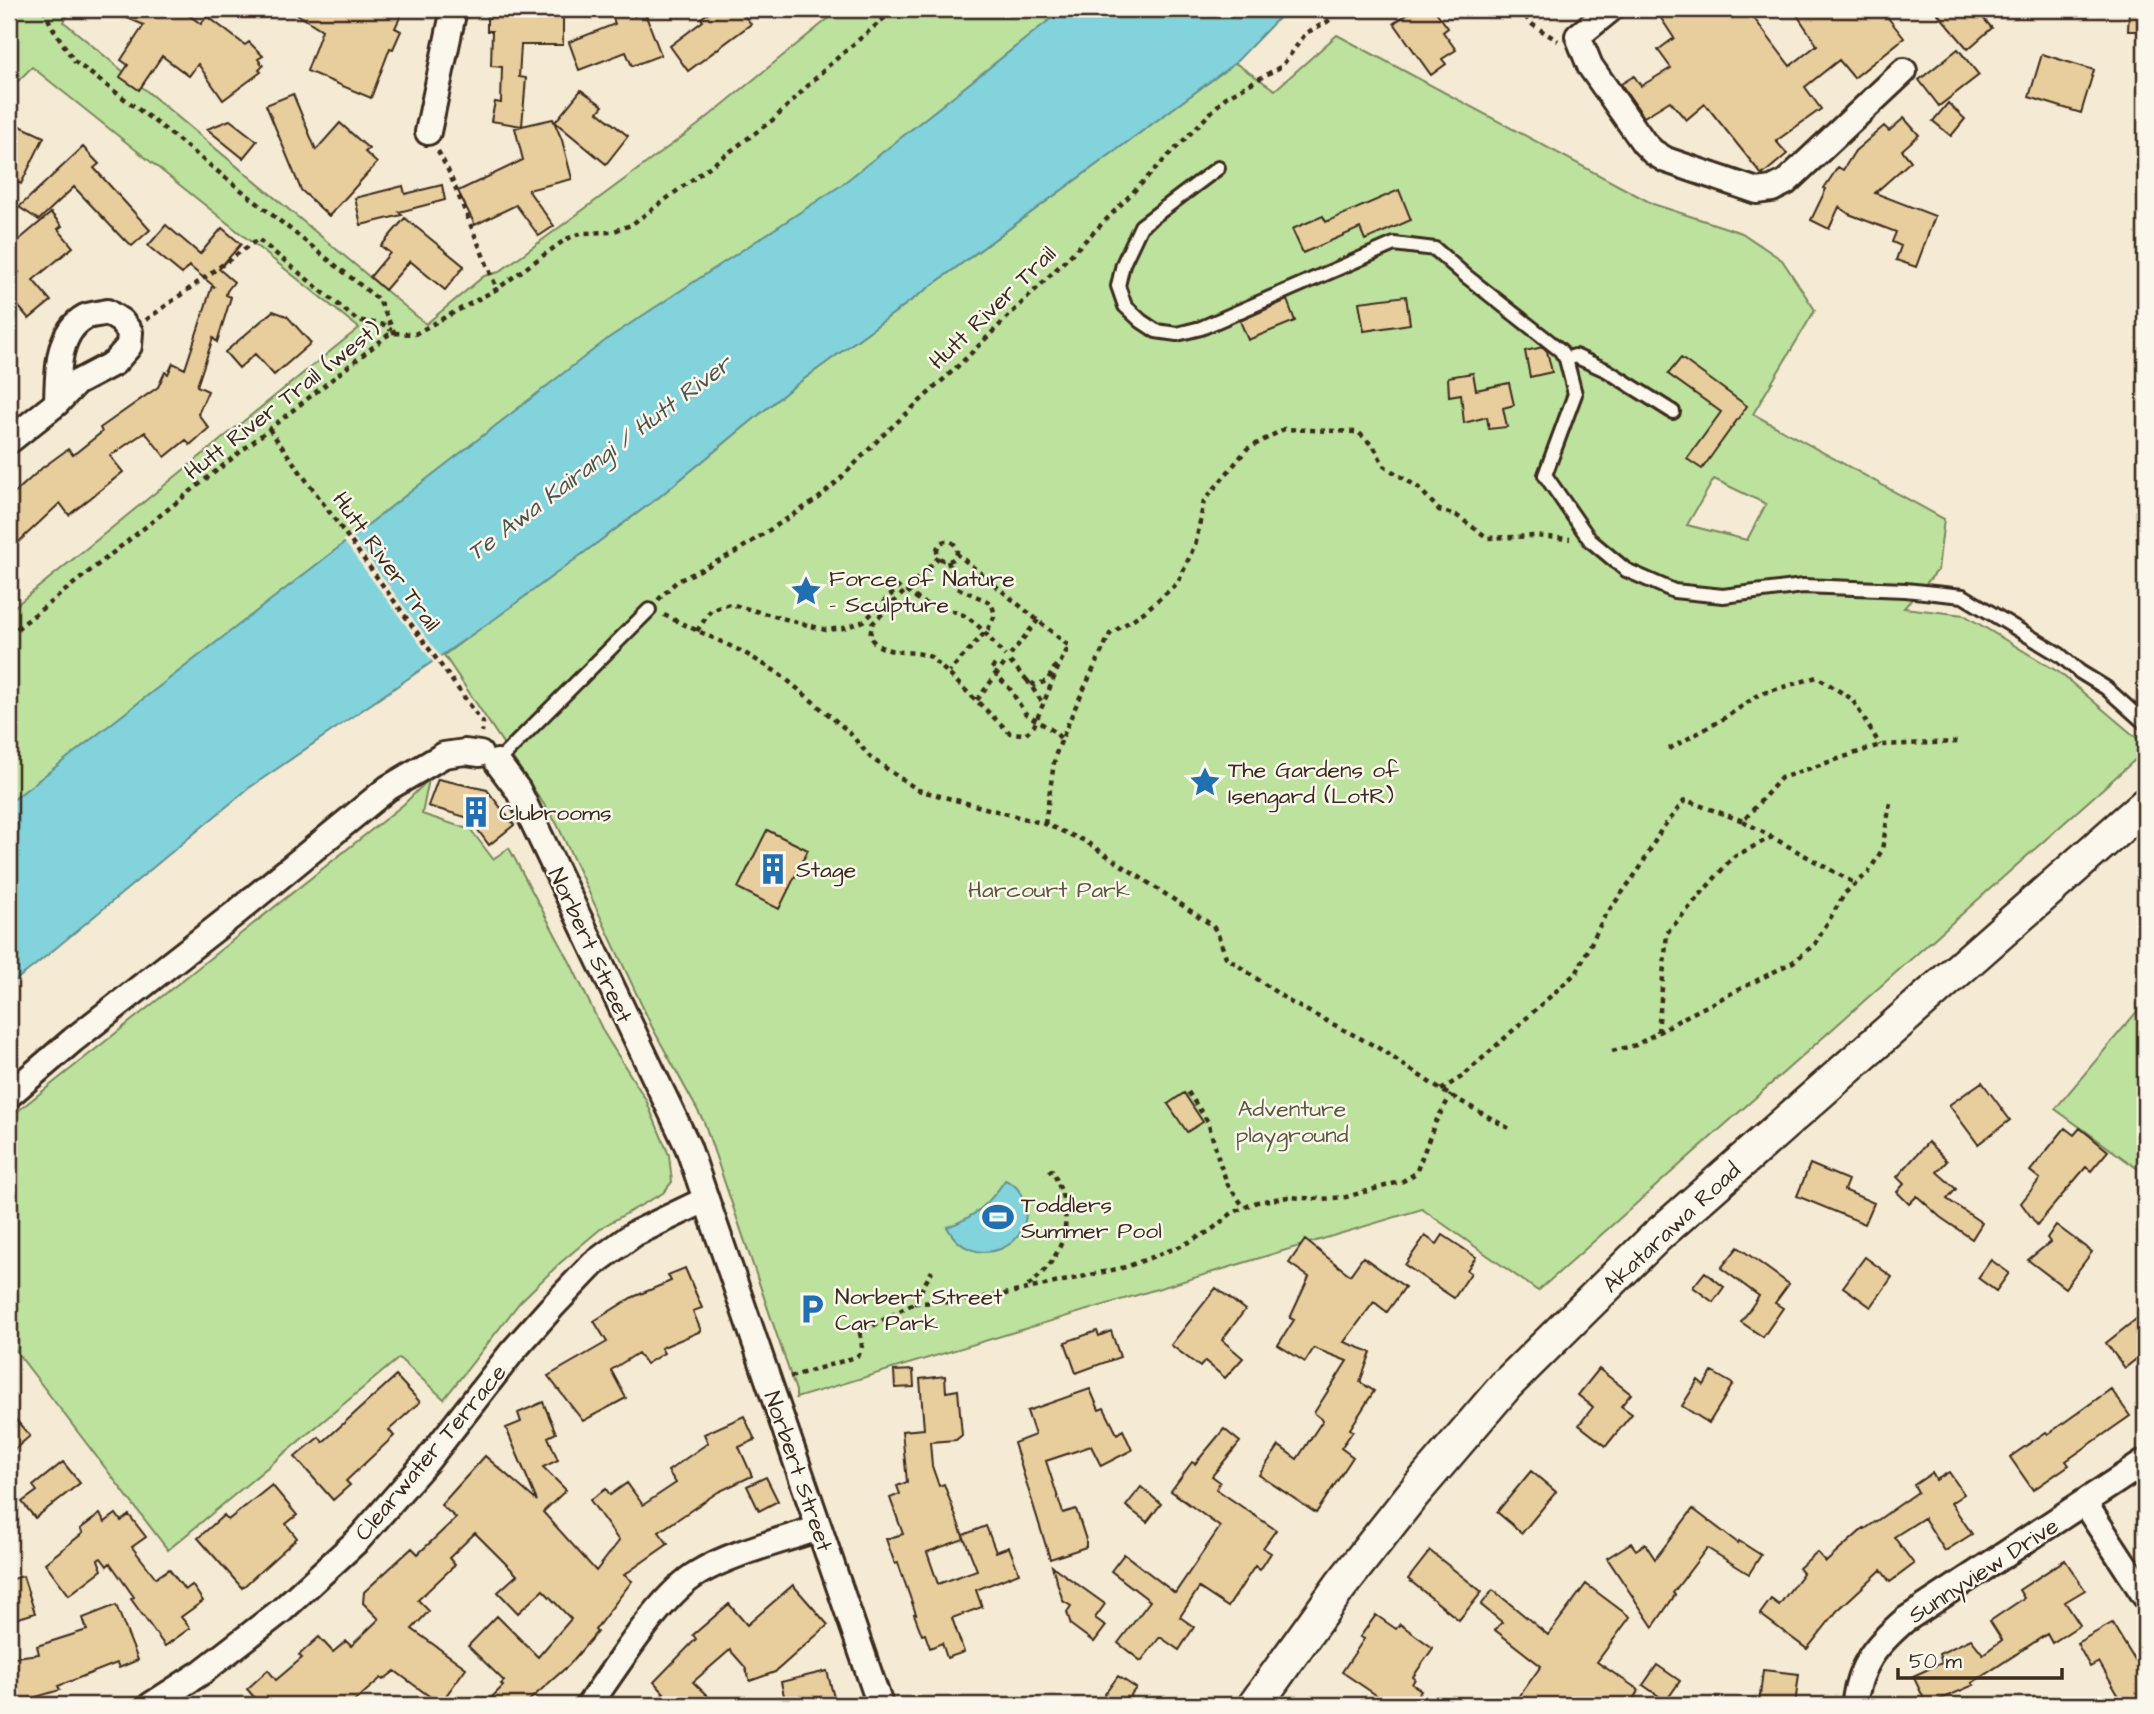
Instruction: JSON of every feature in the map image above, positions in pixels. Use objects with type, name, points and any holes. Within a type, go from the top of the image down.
[{"type":"street","points":[[428,132],[454,9]]},
{"type":"street","points":[[1611,9],[1578,36],[1590,66],[1644,143],[1666,160],[1757,191],[1772,189],[1786,182],[1904,71]]},
{"type":"street","points":[[9,441],[57,403],[76,383],[114,363],[129,346],[130,332],[121,321],[107,313],[86,317],[68,333],[59,365],[57,403]]},
{"type":"street","points":[[9,1095],[73,1040],[239,911],[388,788],[444,755],[465,752],[489,758]]},
{"type":"street","name":"Norbert Street","points":[[489,758],[518,790],[688,1147],[880,1705]]},
{"type":"street","name":"Akatarawa Road","points":[[1255,1705],[1341,1585],[1413,1494],[1507,1384],[1657,1236],[2145,805]]},
{"type":"street","name":"Clearwater Terrace","points":[[151,1705],[202,1672],[272,1618],[358,1540],[427,1461],[512,1352],[593,1264],[634,1234],[705,1200]]},
{"type":"street","name":"Sunnyview Drive","points":[[1854,1705],[1865,1664],[1878,1643],[1905,1620],[2145,1462]]},
{"type":"street","points":[[2085,1504],[2145,1596]]},
{"type":"street","points":[[589,1705],[642,1631],[670,1597],[696,1574],[722,1562],[819,1528]]},
{"type":"lane","points":[[1218,168],[1141,226],[1123,264],[1118,286],[1125,306],[1156,331],[1177,334],[1201,328],[1394,244],[1435,249],[1560,350],[1566,359],[1574,394],[1545,475],[1590,540],[1626,570],[1674,591],[1723,596],[1803,586],[1905,590],[1963,596],[2060,655],[2080,672],[2106,688],[2145,723]]},
{"type":"lane","points":[[1566,359],[1575,356],[1606,370],[1673,412]]},
{"type":"lane","points":[[489,758],[649,610]]},
{"type":"path","points":[[44,9],[74,61],[162,127],[379,300],[394,334]]},
{"type":"path","name":"Hutt River Trail (west)","points":[[9,635],[268,429],[394,334],[415,334],[497,289],[566,239],[582,233],[611,232],[631,225],[774,119],[828,66],[895,9]]},
{"type":"path","name":"Hutt River Trail","points":[[649,610],[677,582],[734,553],[819,498],[958,366],[1226,97],[1282,66],[1306,33],[1327,22],[1342,9]]},
{"type":"path","points":[[1518,9],[1552,39],[1561,42],[1578,36]]},
{"type":"path","points":[[428,132],[448,170],[497,289]]},
{"type":"path","points":[[130,332],[258,239],[358,320],[385,325],[394,334]]},
{"type":"path","name":"Hutt River Trail","points":[[268,429],[472,709]]},
{"type":"path","points":[[1045,824],[1055,756],[1110,634],[1144,612],[1178,583],[1196,542],[1204,500],[1247,449],[1284,429],[1358,432],[1374,447],[1384,466],[1419,488],[1439,510],[1456,515],[1488,538],[1536,536],[1590,540]]},
{"type":"path","points":[[946,541],[954,544],[957,554],[1069,646],[1036,722],[1026,734],[1010,733],[931,657],[884,650],[870,637],[870,628],[939,557],[939,546],[946,541]]},
{"type":"path","points":[[948,561],[957,554]]},
{"type":"path","points":[[939,557],[948,561]]},
{"type":"path","points":[[948,561],[955,587],[987,601],[994,609],[992,624],[949,672]]},
{"type":"path","points":[[697,631],[711,610],[730,604],[826,630],[844,628],[864,621],[900,586]]},
{"type":"path","points":[[907,590],[930,607],[963,615],[1027,680],[1044,705]]},
{"type":"path","points":[[885,600],[890,606]]},
{"type":"path","points":[[649,610],[668,616],[743,652],[780,674],[848,730],[871,758],[918,790],[1045,824],[1085,841],[1212,925],[1226,957],[1290,1002],[1377,1047],[1441,1090],[1510,1129]]},
{"type":"path","points":[[977,700],[1038,620]]},
{"type":"path","points":[[1027,680],[1035,685],[1044,682],[1060,663]]},
{"type":"path","points":[[995,665],[991,670],[1010,689],[1025,713],[1055,732],[1062,740]]},
{"type":"path","points":[[1669,749],[1720,721],[1760,694],[1817,677],[1852,699],[1880,745]]},
{"type":"path","points":[[1743,821],[1781,778],[1880,745],[1958,742]]},
{"type":"path","points":[[1441,1090],[1463,1076],[1577,972],[1603,919],[1640,868],[1661,830],[1685,800],[1743,821],[1856,884]]},
{"type":"path","points":[[1612,1051],[1636,1045],[1793,962],[1815,944],[1845,892],[1868,873],[1882,850],[1890,803]]},
{"type":"path","points":[[1658,1033],[1667,933],[1733,857],[1772,837]]},
{"type":"path","points":[[1188,1092],[1209,1122],[1224,1174],[1244,1207]]},
{"type":"path","points":[[769,1382],[856,1357],[863,1348],[860,1333],[914,1303],[951,1302],[1005,1294],[1126,1267],[1201,1236],[1231,1213],[1257,1202],[1288,1196],[1322,1199],[1346,1197],[1403,1181],[1416,1173],[1435,1123],[1451,1095]]},
{"type":"path","points":[[1025,1289],[1047,1270],[1058,1254],[1065,1229],[1066,1204],[1060,1185],[1052,1170],[1044,1175]]},
{"type":"path","points":[[914,1303],[932,1271]]},
{"type":"green space","points":[[9,9],[71,9],[64,22],[426,324],[484,276],[499,272],[698,125],[840,9],[1074,9],[993,76],[9,816],[9,611],[359,328],[32,67],[9,90]]},
{"type":"green space","name":"Harcourt Park","points":[[1337,35],[1653,204],[1742,233],[1782,260],[1815,310],[1753,414],[1944,519],[1938,570],[1904,608],[1964,615],[2060,673],[2145,745],[2145,751],[1538,1291],[1422,1209],[796,1398],[796,1391],[704,1122],[652,1027],[557,824],[444,655],[659,497],[789,390],[1235,63],[1275,90]],"holes":[[[1714,479],[1766,504],[1747,540],[1687,525]]]},
{"type":"green space","points":[[429,779],[422,814],[471,830],[493,859],[509,848],[570,962],[604,1033],[646,1100],[669,1155],[672,1182],[663,1193],[604,1226],[560,1263],[520,1302],[444,1399],[399,1358],[168,1550],[9,1342],[9,1118],[404,804]]},
{"type":"green space","points":[[2145,1002],[2145,1174],[2055,1109]]},
{"type":"water","name":"Te Awa Kairangi / Hutt River","points":[[1063,9],[1287,9],[1235,63],[789,390],[659,497],[496,618],[249,788],[9,985],[9,803],[610,337],[840,186]]},
{"type":"water","name":"Toddlers Summer Pool","points":[[1005,1180],[1016,1187],[1023,1199],[1026,1216],[1022,1230],[1013,1242],[1000,1249],[986,1252],[971,1250],[958,1242],[947,1227],[981,1209]]},
{"type":"pier","points":[[351,534],[443,660],[435,665],[343,540]]},
{"type":"building","points":[[106,9],[181,9],[201,24],[207,16],[245,45],[249,42],[263,56],[258,59],[263,66],[259,70],[261,72],[223,100],[198,64],[189,76],[162,56],[139,90],[120,77],[128,65],[121,60],[144,25]]},
{"type":"building","points":[[289,9],[404,9],[395,28],[401,31],[393,49],[390,48],[371,98],[307,71],[322,30]]},
{"type":"building","points":[[537,9],[563,9],[563,45],[521,45],[519,77],[526,78],[522,126],[491,121],[495,102],[501,103],[502,67],[491,66],[492,31],[487,31],[487,13],[537,14]]},
{"type":"building","points":[[610,9],[632,9],[634,16],[644,11],[661,55],[632,66],[626,52],[579,70],[569,42],[615,24]]},
{"type":"building","points":[[714,9],[739,9],[751,24],[688,71],[670,46],[703,21],[701,18]]},
{"type":"building","points":[[1415,9],[1434,9],[1448,28],[1443,32],[1456,50],[1442,59],[1446,64],[1431,75],[1394,23]]},
{"type":"building","points":[[1655,9],[1747,9],[1790,66],[1817,45],[1793,9],[1881,9],[1904,38],[1854,78],[1839,60],[1805,87],[1821,109],[1776,141],[1787,154],[1762,175],[1705,104],[1686,120],[1670,101],[1644,117],[1621,84],[1634,76],[1641,86],[1671,68],[1658,50],[1674,38]]},
{"type":"building","points":[[1934,9],[1975,9],[1992,28],[1968,49]]},
{"type":"building","points":[[2129,9],[2145,9],[2145,31],[2128,31]]},
{"type":"building","points":[[1958,49],[1979,75],[1939,106],[1919,80]]},
{"type":"building","points":[[2042,54],[2094,70],[2081,113],[2029,97]]},
{"type":"building","points":[[581,90],[603,106],[598,112],[628,136],[606,164],[555,122]]},
{"type":"building","points":[[293,94],[316,150],[340,123],[369,149],[365,152],[377,163],[329,216],[301,190],[266,105]]},
{"type":"building","points":[[1948,103],[1965,119],[1951,136],[1933,121]]},
{"type":"building","points":[[1904,118],[1919,135],[1902,150],[1911,161],[1875,193],[1935,216],[1916,267],[1896,260],[1901,246],[1892,242],[1896,232],[1849,214],[1839,207],[1829,229],[1811,220],[1826,189],[1824,188],[1838,167],[1843,170],[1855,151],[1884,126],[1889,131]]},
{"type":"building","points":[[553,119],[562,140],[572,179],[528,190],[554,226],[539,236],[516,205],[475,225],[458,191],[523,160],[515,128]]},
{"type":"building","points":[[230,120],[257,141],[243,158],[207,129]]},
{"type":"building","points":[[18,125],[44,137],[21,184],[9,178],[9,145]]},
{"type":"building","points":[[83,147],[99,164],[94,168],[150,230],[132,246],[74,187],[39,220],[19,207]]},
{"type":"building","points":[[442,185],[445,200],[399,212],[402,215],[361,225],[355,198],[403,186],[405,194]]},
{"type":"building","points":[[1399,190],[1411,220],[1365,240],[1360,228],[1303,253],[1292,229],[1323,216],[1326,222]]},
{"type":"building","points":[[51,213],[62,226],[58,229],[73,247],[33,280],[51,301],[29,319],[9,295],[9,280],[19,272],[9,260],[9,254],[17,247],[14,244]]},
{"type":"building","points":[[405,218],[464,266],[445,290],[410,261],[385,290],[370,277],[390,253],[381,246]]},
{"type":"building","points":[[166,225],[200,254],[222,228],[241,244],[219,269],[234,282],[227,291],[226,295],[231,297],[217,342],[213,338],[197,386],[208,391],[198,414],[209,428],[190,445],[186,440],[165,457],[145,432],[110,456],[123,472],[69,515],[60,503],[9,551],[9,498],[42,468],[68,449],[73,455],[102,432],[100,428],[158,387],[173,363],[185,369],[212,286],[215,287],[189,266],[182,274],[148,246]]},
{"type":"building","points":[[1406,296],[1410,324],[1364,331],[1359,302]]},
{"type":"building","points":[[1287,300],[1295,321],[1248,340],[1240,321]]},
{"type":"building","points":[[273,311],[287,316],[311,343],[274,375],[255,354],[239,368],[225,352]]},
{"type":"building","points":[[1543,347],[1547,351],[1552,372],[1530,377],[1525,351]]},
{"type":"building","points":[[1681,358],[1747,406],[1702,469],[1687,459],[1721,412],[1668,374]]},
{"type":"building","points":[[1473,373],[1476,390],[1509,383],[1514,405],[1503,408],[1507,427],[1489,429],[1487,417],[1464,423],[1461,394],[1449,396],[1448,377]]},
{"type":"building","name":"Clubrooms","points":[[438,779],[487,790],[514,825],[489,845],[469,818],[428,806]]},
{"type":"building","name":"Stage","points":[[767,830],[808,850],[779,909],[738,888]]},
{"type":"building","points":[[1982,1082],[2010,1120],[1978,1144],[1949,1105]]},
{"type":"building","points":[[1184,1093],[1203,1122],[1187,1132],[1168,1104]]},
{"type":"building","points":[[2065,1128],[2074,1135],[2080,1128],[2108,1151],[2091,1171],[2086,1167],[2037,1225],[2021,1203],[2040,1179],[2030,1171]]},
{"type":"building","points":[[1928,1142],[1947,1161],[1937,1172],[1956,1189],[1947,1199],[1982,1223],[1972,1239],[1940,1217],[1917,1196],[1909,1204],[1897,1192],[1904,1184],[1897,1177]]},
{"type":"building","points":[[1810,1164],[1848,1180],[1844,1190],[1874,1203],[1865,1224],[1797,1196]]},
{"type":"building","points":[[2056,1225],[2092,1252],[2065,1288],[2028,1260],[2050,1242],[2047,1238]]},
{"type":"building","points":[[1443,1235],[1476,1257],[1467,1270],[1471,1273],[1454,1298],[1405,1265],[1425,1236],[1437,1244]]},
{"type":"building","points":[[1305,1240],[1350,1275],[1363,1257],[1405,1287],[1387,1312],[1374,1302],[1344,1342],[1371,1352],[1360,1382],[1374,1391],[1341,1448],[1353,1457],[1316,1513],[1259,1475],[1279,1446],[1297,1459],[1323,1420],[1314,1413],[1347,1361],[1314,1348],[1305,1362],[1278,1345],[1294,1320],[1290,1318],[1309,1277],[1289,1263]]},
{"type":"building","points":[[1738,1247],[1789,1284],[1775,1303],[1783,1308],[1763,1337],[1741,1322],[1759,1296],[1721,1268]]},
{"type":"building","points":[[1865,1257],[1892,1277],[1871,1307],[1843,1287]]},
{"type":"building","points":[[1991,1260],[2009,1273],[1996,1291],[1978,1278]]},
{"type":"building","points":[[685,1268],[702,1308],[693,1311],[701,1331],[661,1348],[664,1353],[646,1364],[638,1353],[611,1370],[626,1398],[583,1421],[548,1376],[607,1342],[594,1321],[631,1298],[671,1281],[668,1275]]},
{"type":"building","points":[[1705,1272],[1724,1287],[1713,1302],[1693,1287]]},
{"type":"building","points":[[1216,1288],[1245,1310],[1222,1340],[1243,1358],[1225,1378],[1205,1361],[1200,1367],[1171,1345]]},
{"type":"building","points":[[2145,1312],[2145,1352],[2125,1368],[2106,1343]]},
{"type":"building","points":[[1097,1331],[1099,1336],[1111,1331],[1120,1357],[1076,1373],[1065,1342]]},
{"type":"building","points":[[1599,1369],[1631,1394],[1621,1406],[1632,1414],[1606,1446],[1579,1425],[1593,1407],[1578,1395]]},
{"type":"building","points":[[913,1370],[914,1387],[895,1388],[894,1371]]},
{"type":"building","points":[[1712,1372],[1733,1384],[1709,1423],[1682,1406],[1698,1380],[1704,1385]]},
{"type":"building","points":[[396,1376],[420,1402],[389,1430],[394,1436],[346,1481],[350,1485],[333,1500],[295,1457],[319,1437],[323,1442]]},
{"type":"building","points":[[945,1376],[946,1392],[958,1390],[962,1435],[956,1440],[930,1442],[932,1466],[939,1486],[944,1484],[964,1539],[927,1552],[938,1584],[977,1570],[963,1535],[986,1526],[996,1552],[1009,1547],[1019,1573],[976,1590],[982,1607],[952,1618],[964,1652],[947,1658],[942,1643],[930,1648],[925,1634],[922,1635],[898,1563],[895,1564],[886,1539],[903,1534],[890,1498],[900,1494],[897,1486],[907,1482],[902,1431],[924,1429],[920,1379]]},
{"type":"building","points":[[1090,1389],[1099,1410],[1104,1408],[1117,1434],[1123,1430],[1132,1450],[1101,1466],[1091,1446],[1046,1461],[1063,1513],[1076,1509],[1086,1540],[1086,1547],[1050,1559],[1014,1443],[1035,1435],[1027,1411]]},
{"type":"building","points":[[2111,1389],[2130,1416],[2066,1461],[2069,1465],[2033,1490],[2010,1457],[2046,1432],[2048,1434]]},
{"type":"building","points":[[543,1402],[556,1433],[548,1437],[558,1460],[543,1467],[566,1490],[543,1512],[596,1571],[619,1541],[590,1500],[606,1489],[610,1495],[627,1483],[643,1505],[676,1483],[668,1471],[708,1443],[704,1434],[744,1416],[755,1440],[739,1447],[752,1476],[718,1492],[659,1532],[668,1544],[624,1575],[632,1581],[595,1630],[597,1632],[569,1665],[524,1705],[484,1705],[503,1686],[501,1684],[504,1681],[468,1646],[497,1616],[538,1657],[571,1619],[543,1590],[518,1613],[498,1592],[517,1575],[475,1533],[449,1558],[455,1565],[418,1600],[429,1611],[412,1629],[466,1668],[440,1704],[395,1671],[383,1680],[381,1678],[350,1705],[261,1705],[247,1689],[268,1670],[276,1680],[302,1658],[299,1655],[319,1637],[333,1652],[346,1641],[351,1646],[379,1619],[363,1603],[364,1592],[412,1548],[418,1554],[456,1518],[441,1505],[485,1456],[537,1501],[506,1428],[521,1422],[518,1413]]},
{"type":"building","points":[[9,1412],[30,1436],[9,1454]]},
{"type":"building","points":[[1224,1429],[1240,1442],[1212,1476],[1220,1482],[1216,1489],[1276,1530],[1263,1548],[1271,1553],[1260,1570],[1255,1566],[1228,1607],[1199,1588],[1180,1617],[1194,1627],[1179,1650],[1160,1637],[1141,1661],[1118,1643],[1150,1601],[1111,1571],[1124,1554],[1175,1593],[1220,1527],[1171,1491],[1192,1462],[1195,1464]]},
{"type":"building","points":[[63,1462],[80,1483],[35,1518],[22,1502],[37,1491],[33,1486]]},
{"type":"building","points":[[1531,1471],[1556,1492],[1522,1533],[1497,1512]]},
{"type":"building","points":[[1949,1472],[1964,1494],[1951,1503],[1972,1534],[1945,1551],[1924,1518],[1894,1537],[1914,1564],[1890,1582],[1881,1570],[1837,1611],[1807,1649],[1760,1614],[1771,1599],[1779,1605],[1803,1573],[1799,1568],[1817,1552],[1826,1562],[1864,1528],[1918,1492],[1914,1485],[1932,1473],[1936,1480]]},
{"type":"building","points":[[766,1477],[778,1501],[759,1511],[747,1486]]},
{"type":"building","points":[[272,1485],[297,1515],[286,1524],[297,1538],[242,1588],[198,1538],[224,1515],[228,1520]]},
{"type":"building","points":[[1141,1487],[1161,1504],[1147,1522],[1126,1506]]},
{"type":"building","points":[[1693,1509],[1738,1543],[1739,1541],[1761,1555],[1749,1574],[1707,1548],[1673,1593],[1675,1595],[1653,1627],[1607,1558],[1631,1543],[1636,1550],[1645,1544],[1655,1559]]},
{"type":"building","points":[[100,1514],[105,1522],[116,1514],[121,1521],[129,1515],[146,1537],[132,1547],[156,1578],[169,1569],[185,1590],[192,1585],[203,1601],[181,1617],[190,1628],[165,1646],[131,1599],[134,1597],[110,1563],[107,1566],[101,1558],[98,1560],[102,1570],[69,1595],[45,1563],[83,1533],[80,1529]]},
{"type":"building","points":[[1430,1551],[1482,1592],[1459,1620],[1408,1579]]},
{"type":"building","points":[[2065,1560],[2085,1590],[2065,1602],[2080,1625],[2052,1643],[2047,1634],[1972,1683],[1974,1685],[1927,1705],[1913,1676],[1942,1663],[1939,1654],[1971,1639],[1983,1654],[2002,1640],[1990,1621],[2024,1598],[2019,1590]]},
{"type":"building","points":[[1052,1566],[1105,1604],[1095,1618],[1106,1626],[1094,1642],[1071,1625],[1067,1612],[1071,1606],[1063,1601]]},
{"type":"building","points":[[23,1576],[35,1613],[9,1621],[9,1580]]},
{"type":"building","points":[[1586,1584],[1630,1617],[1597,1662],[1639,1690],[1629,1705],[1513,1705],[1541,1666],[1495,1630],[1502,1622],[1481,1605],[1493,1590],[1548,1635]]},
{"type":"building","points":[[793,1585],[828,1625],[775,1672],[750,1681],[745,1667],[730,1650],[693,1682],[717,1705],[652,1705],[664,1693],[654,1682],[696,1639],[693,1635],[729,1604],[747,1625]]},
{"type":"building","points":[[116,1605],[138,1660],[119,1668],[117,1663],[58,1686],[60,1690],[9,1705],[9,1658],[39,1654],[37,1646],[87,1630],[83,1618]]},
{"type":"building","points":[[1376,1615],[1396,1629],[1400,1624],[1433,1648],[1413,1677],[1415,1679],[1412,1684],[1421,1690],[1410,1705],[1391,1705],[1342,1672],[1364,1639],[1360,1637]]},
{"type":"building","points":[[2112,1623],[2145,1677],[2145,1705],[2124,1705],[2099,1662],[2090,1667],[2077,1643]]},
{"type":"building","points":[[1657,1665],[1680,1681],[1666,1701],[1643,1685]]},
{"type":"building","points":[[1763,1670],[1799,1674],[1795,1705],[1759,1705]]},
{"type":"building","points":[[827,1671],[836,1705],[786,1705],[781,1682]]},
{"type":"building","points":[[1118,1676],[1136,1688],[1123,1705],[1097,1705]]},
{"type":"place","name":"Force of Nature - Sculpture","points":[[806,591]]},
{"type":"place","name":"The Gardens of Isengard (LotR)","points":[[1205,782]]},
{"type":"place","name":"Clubrooms","points":[[476,812]]},
{"type":"place","name":"Stage","points":[[773,869]]},
{"type":"place","name":"Toddlers Summer Pool","points":[[998,1217]]},
{"type":"place","name":"Norbert Street Car Park","points":[[812,1309]]},
{"type":"park label","name":"Adventure playground","points":[[1292,1121]]}]
